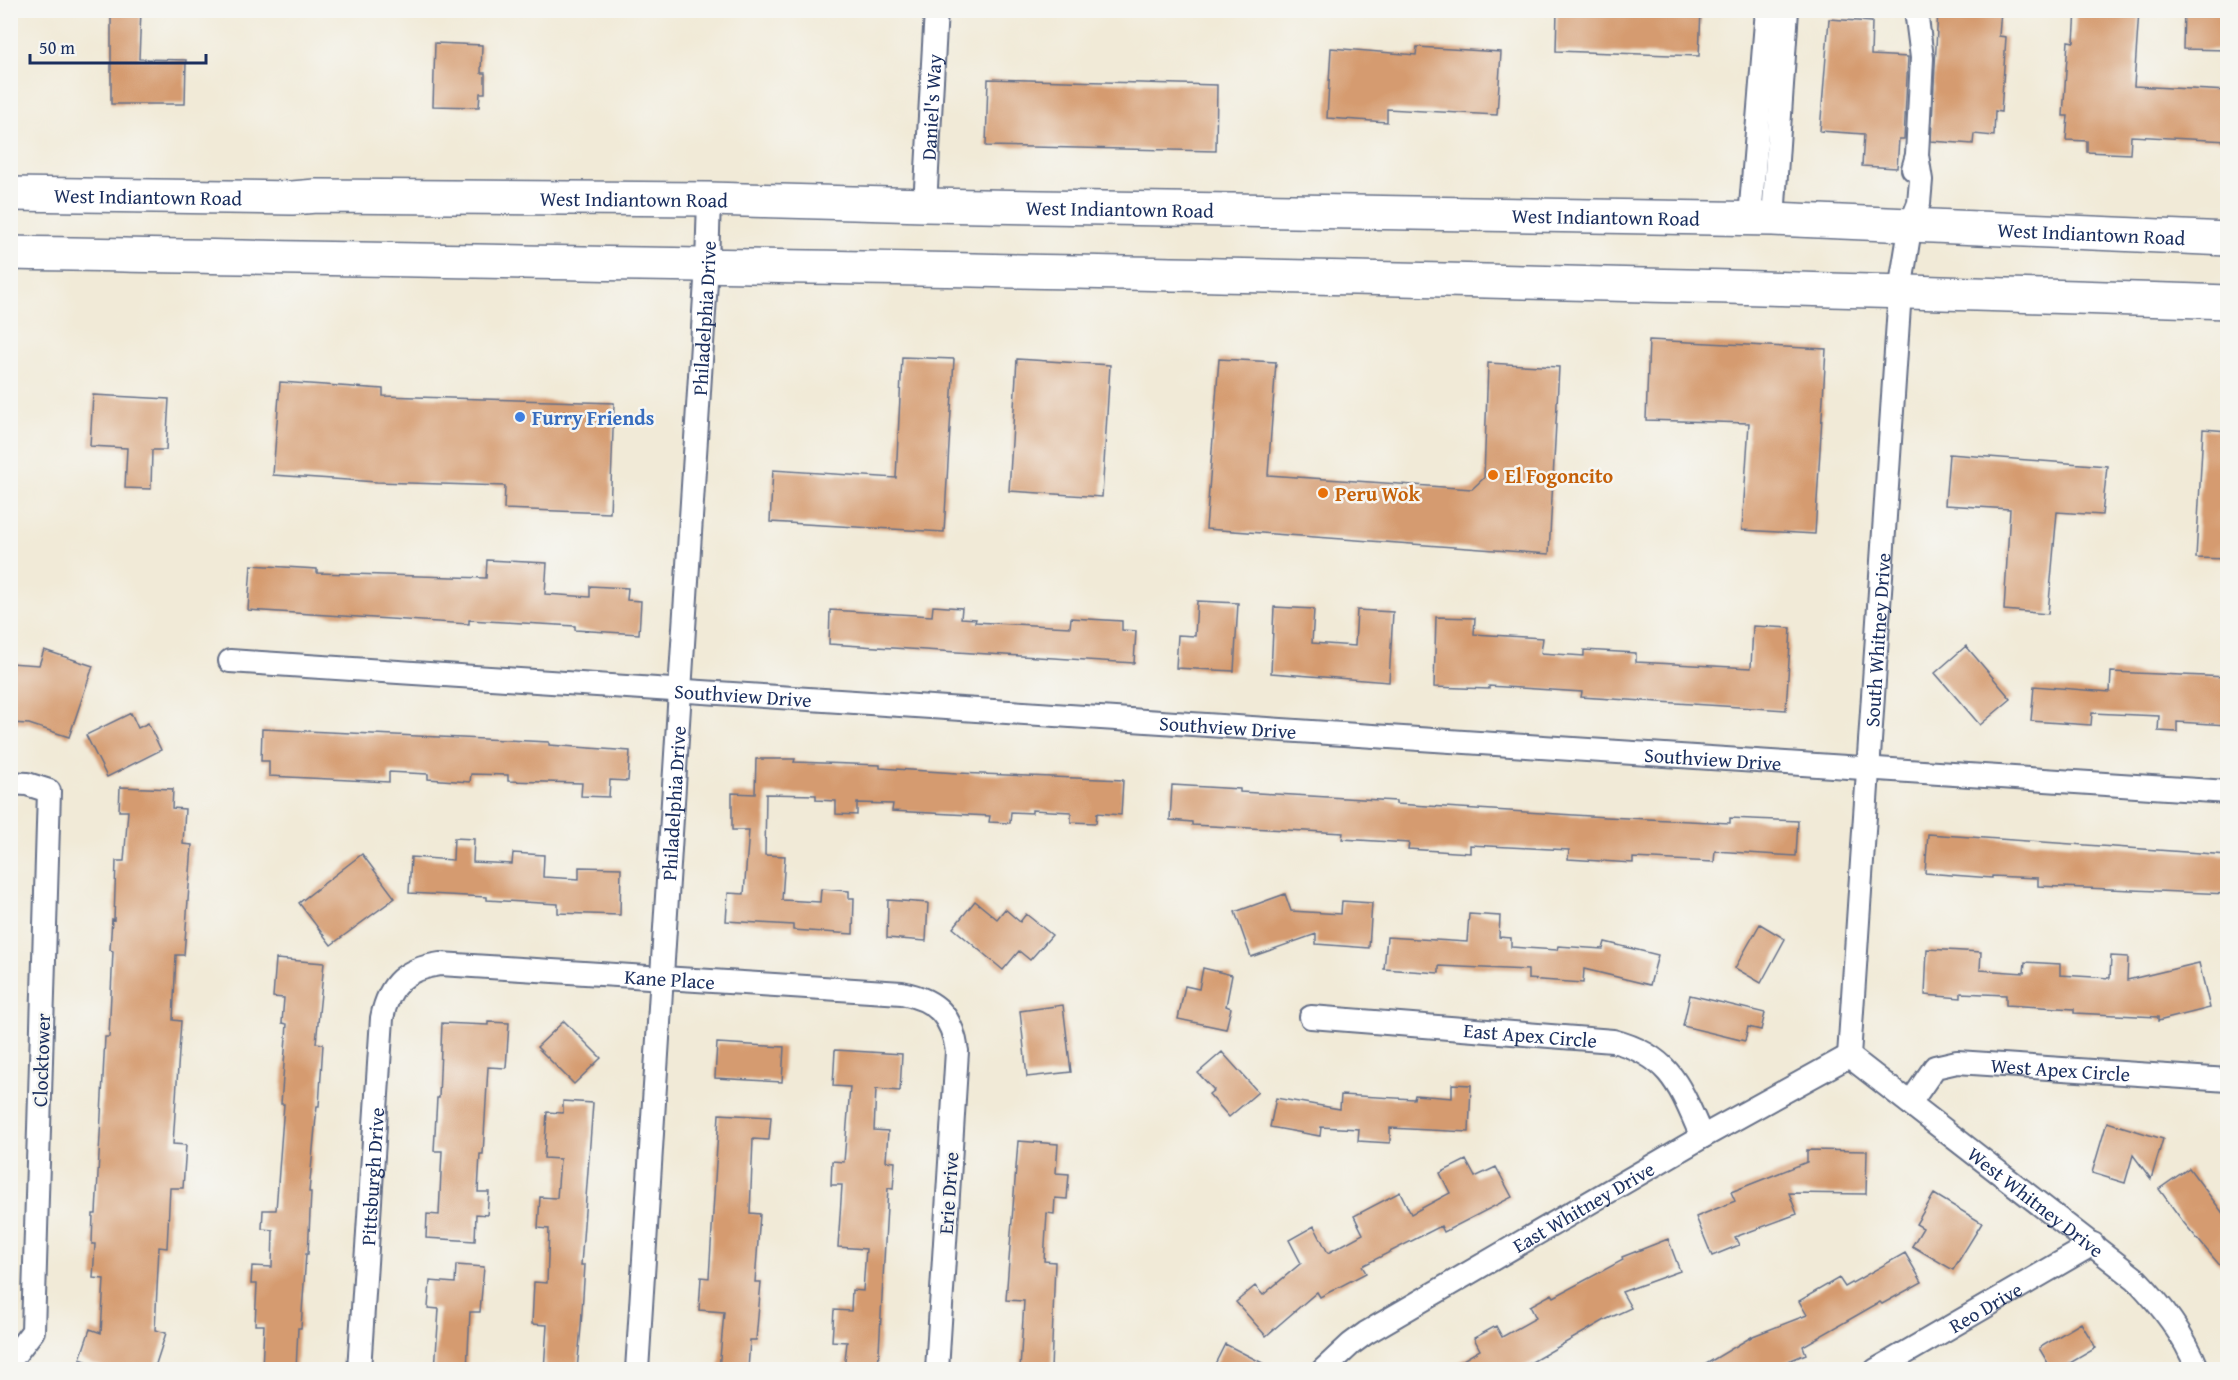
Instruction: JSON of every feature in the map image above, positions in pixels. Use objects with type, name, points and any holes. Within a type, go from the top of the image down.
[{"type":"main road","name":"West Indiantown Road","points":[[10,194],[292,198],[316,196],[709,199],[925,205],[1761,218],[2228,239]]},
{"type":"main road","points":[[10,253],[707,265],[1900,291],[2228,302]]},
{"type":"street","name":"Daniel's Way","points":[[925,205],[936,10]]},
{"type":"street","points":[[1761,218],[1767,10]]},
{"type":"street","points":[[1761,218],[1787,10]]},
{"type":"street","name":"South Whitney Drive","points":[[1849,1056],[1900,291],[1911,224],[1908,208],[1909,183],[1917,155],[1922,58],[1916,10]]},
{"type":"street","name":"Philadelphia Drive","points":[[637,1370],[681,690],[709,199]]},
{"type":"street","name":"Southview Drive","points":[[230,661],[2228,792]]},
{"type":"street","name":"Clocktower","points":[[10,783],[27,784],[49,791],[33,1331],[10,1361]]},
{"type":"street","name":"Kane Place","points":[[394,987],[406,974],[422,966],[440,964],[902,993],[918,997],[934,1005],[946,1018]]},
{"type":"street","name":"Pittsburgh Drive","points":[[359,1370],[382,1018],[385,1003],[394,987]]},
{"type":"street","name":"East Apex Circle","points":[[1311,1017],[1613,1041],[1630,1046],[1660,1063],[1672,1076],[1682,1090],[1702,1137]]},
{"type":"street","name":"Erie Drive","points":[[937,1370],[957,1051],[954,1034],[946,1018]]},
{"type":"street","name":"West Whitney Drive","points":[[1849,1056],[2136,1279],[2162,1305],[2182,1335],[2198,1370]]},
{"type":"street","name":"East Whitney Drive","points":[[1323,1370],[1366,1333],[1702,1137],[1849,1056]]},
{"type":"street","name":"West Apex Circle","points":[[1910,1103],[1935,1067],[1957,1062],[2228,1080]]},
{"type":"street","name":"Reo Drive","points":[[1876,1370],[2093,1244]]},
{"type":"building","points":[[111,10],[141,10],[139,59],[186,60],[185,104],[111,104]]},
{"type":"building","points":[[1557,10],[1701,10],[1699,56],[1556,51]]},
{"type":"building","points":[[1938,10],[2001,10],[1999,36],[2006,37],[2001,112],[1995,111],[1994,136],[1974,134],[1973,144],[1931,141]]},
{"type":"building","points":[[2076,10],[2139,10],[2134,86],[2228,91],[2228,141],[2131,136],[2130,154],[2087,152],[2087,141],[2066,140],[2068,116],[2063,116],[2068,41],[2074,42]]},
{"type":"building","points":[[2184,10],[2228,10],[2228,50],[2183,49]]},
{"type":"building","points":[[1829,19],[1872,22],[1871,55],[1908,57],[1904,139],[1899,139],[1897,168],[1862,166],[1864,134],[1820,131]]},
{"type":"building","points":[[435,43],[482,45],[481,73],[485,73],[485,93],[480,93],[479,107],[433,106]]},
{"type":"building","points":[[1417,47],[1501,52],[1497,115],[1387,109],[1387,122],[1327,118],[1331,48],[1416,55]]},
{"type":"building","points":[[988,79],[1217,85],[1216,151],[986,146]]},
{"type":"building","points":[[1649,340],[1826,349],[1815,534],[1742,530],[1749,423],[1646,420]]},
{"type":"building","points":[[902,357],[954,359],[944,532],[770,522],[773,470],[896,478]]},
{"type":"building","points":[[1017,359],[1110,365],[1102,497],[1009,491]]},
{"type":"building","points":[[1219,359],[1276,362],[1268,475],[1472,489],[1484,478],[1488,363],[1559,367],[1549,554],[1206,529]]},
{"type":"building","points":[[280,382],[383,389],[383,396],[614,403],[610,513],[504,509],[505,486],[377,482],[273,475]]},
{"type":"building","points":[[93,395],[169,399],[166,450],[152,450],[151,489],[125,488],[127,448],[90,446]]},
{"type":"building","points":[[2203,429],[2228,431],[2228,559],[2196,558]]},
{"type":"building","points":[[1949,454],[2107,466],[2102,515],[2057,512],[2048,614],[2004,610],[2010,509],[1945,505]]},
{"type":"building","points":[[487,560],[547,563],[545,594],[590,597],[590,586],[628,588],[627,600],[641,601],[639,634],[575,630],[575,626],[469,620],[469,624],[248,610],[251,565],[317,569],[317,573],[486,578]]},
{"type":"building","points":[[1197,601],[1238,603],[1234,671],[1176,668],[1178,635],[1195,636]]},
{"type":"building","points":[[933,606],[962,608],[961,618],[976,619],[975,622],[1070,627],[1071,618],[1122,621],[1122,630],[1136,631],[1134,663],[829,644],[830,610],[932,616]]},
{"type":"building","points":[[1274,607],[1314,609],[1312,643],[1355,646],[1357,610],[1393,612],[1389,682],[1271,673]]},
{"type":"building","points":[[1436,617],[1475,618],[1474,634],[1543,638],[1541,653],[1584,656],[1584,650],[1636,653],[1636,662],[1751,668],[1753,626],[1791,628],[1786,710],[1581,697],[1582,692],[1489,686],[1489,689],[1434,687]]},
{"type":"building","points":[[1966,646],[2011,699],[1980,725],[1935,673]]},
{"type":"building","points":[[44,650],[93,666],[69,737],[29,724],[10,723],[10,663],[39,665]]},
{"type":"building","points":[[2111,672],[2228,677],[2228,725],[2177,722],[2177,732],[2158,731],[2159,716],[2092,713],[2091,725],[2031,721],[2034,686],[2110,692]]},
{"type":"building","points":[[131,713],[138,728],[148,723],[161,750],[107,777],[86,735]]},
{"type":"building","points":[[262,729],[549,742],[549,745],[630,751],[628,781],[610,780],[609,797],[581,796],[582,783],[508,781],[508,775],[471,774],[470,782],[428,779],[428,774],[389,772],[389,782],[269,776],[269,761],[261,761]]},
{"type":"building","points":[[756,759],[795,759],[794,762],[880,765],[880,768],[957,773],[1123,780],[1121,815],[1097,813],[1096,823],[1071,822],[1071,812],[1032,810],[1032,813],[1011,812],[1010,823],[989,822],[990,816],[892,811],[893,804],[857,803],[857,815],[836,814],[836,801],[816,800],[816,795],[766,794],[765,855],[785,856],[782,900],[820,902],[821,889],[849,891],[849,898],[854,898],[853,934],[793,930],[793,925],[726,921],[728,893],[744,894],[749,830],[732,830],[732,793],[755,794]]},
{"type":"building","points":[[1172,785],[1240,789],[1240,792],[1396,801],[1396,804],[1606,817],[1730,823],[1730,818],[1798,821],[1796,856],[1715,851],[1714,862],[1633,858],[1633,863],[1568,859],[1569,850],[1470,845],[1470,853],[1408,849],[1409,843],[1342,839],[1343,833],[1192,825],[1192,822],[1170,820]]},
{"type":"building","points":[[120,787],[173,789],[172,808],[185,809],[183,844],[192,845],[184,955],[176,955],[173,1020],[181,1021],[173,1144],[186,1145],[183,1188],[170,1188],[167,1248],[159,1247],[155,1330],[166,1333],[154,1370],[111,1370],[80,1359],[90,1329],[101,1333],[104,1279],[93,1278],[95,1244],[92,1244],[93,1214],[96,1214],[105,1037],[109,1037],[113,951],[110,950],[112,919],[114,920],[116,861],[124,861],[128,811],[119,811]]},
{"type":"building","points":[[1928,834],[2228,855],[2228,894],[2038,886],[2038,878],[1992,876],[1992,878],[1925,873]]},
{"type":"building","points":[[454,838],[474,839],[473,862],[512,864],[513,853],[544,855],[543,877],[579,879],[579,867],[621,868],[620,915],[558,913],[558,904],[409,893],[411,857],[453,860]]},
{"type":"building","points":[[362,854],[395,898],[331,945],[299,903]]},
{"type":"building","points":[[1285,894],[1291,911],[1341,914],[1342,901],[1372,903],[1369,948],[1316,944],[1316,934],[1251,957],[1235,912]]},
{"type":"building","points":[[888,900],[928,903],[926,941],[887,938]]},
{"type":"building","points":[[975,901],[997,919],[1005,909],[1020,922],[1026,914],[1052,935],[1030,960],[1019,951],[1003,970],[953,928]]},
{"type":"building","points":[[1469,914],[1500,916],[1499,937],[1511,938],[1511,947],[1557,950],[1558,946],[1603,949],[1605,942],[1658,955],[1650,985],[1584,969],[1583,983],[1528,979],[1528,970],[1439,966],[1439,973],[1384,969],[1387,937],[1467,942]]},
{"type":"building","points":[[1760,924],[1785,939],[1761,983],[1735,968]]},
{"type":"building","points":[[1927,949],[1981,952],[1980,970],[2024,973],[2025,962],[2060,964],[2060,975],[2110,978],[2111,956],[2128,957],[2127,980],[2199,963],[2210,1008],[2158,1021],[2158,1017],[2074,1013],[2074,1009],[2006,1005],[2006,995],[1961,993],[1961,998],[1925,995]]},
{"type":"building","points":[[276,959],[324,963],[316,1043],[323,1044],[319,1106],[317,1106],[309,1192],[311,1192],[308,1254],[306,1254],[301,1328],[298,1328],[296,1370],[262,1370],[264,1325],[255,1325],[257,1284],[251,1284],[252,1266],[272,1267],[273,1230],[262,1229],[263,1210],[276,1210],[287,1024],[282,1023],[284,998],[273,997]]},
{"type":"building","points":[[1203,968],[1232,975],[1226,1006],[1231,1008],[1226,1029],[1178,1019],[1185,986],[1199,989]]},
{"type":"building","points":[[1690,995],[1765,1013],[1761,1030],[1748,1027],[1745,1041],[1683,1026]]},
{"type":"building","points":[[1063,1005],[1071,1072],[1027,1077],[1020,1011]]},
{"type":"building","points":[[564,1021],[601,1058],[574,1084],[537,1047]]},
{"type":"building","points":[[488,1022],[509,1023],[506,1068],[488,1067],[483,1154],[480,1154],[478,1192],[489,1192],[487,1215],[476,1214],[475,1241],[426,1238],[427,1214],[439,1215],[442,1151],[434,1151],[442,1023],[488,1025]]},
{"type":"building","points":[[717,1043],[784,1047],[782,1082],[715,1078]]},
{"type":"building","points":[[835,1050],[902,1054],[900,1091],[876,1089],[874,1130],[888,1131],[886,1161],[895,1162],[893,1189],[888,1188],[878,1370],[844,1370],[847,1342],[832,1341],[834,1310],[851,1311],[852,1290],[863,1291],[866,1249],[838,1247],[842,1185],[831,1185],[832,1161],[844,1162],[850,1087],[833,1086]]},
{"type":"building","points":[[1222,1052],[1258,1092],[1229,1117],[1209,1094],[1214,1090],[1198,1073]]},
{"type":"building","points":[[1452,1084],[1471,1085],[1469,1132],[1390,1128],[1390,1143],[1358,1141],[1359,1129],[1321,1127],[1320,1136],[1270,1127],[1276,1098],[1340,1109],[1341,1095],[1414,1099],[1415,1095],[1452,1098]]},
{"type":"building","points":[[563,1101],[593,1103],[581,1265],[585,1265],[581,1327],[577,1370],[544,1370],[547,1325],[532,1324],[534,1282],[547,1283],[549,1229],[538,1228],[540,1197],[557,1198],[560,1159],[544,1158],[547,1112],[563,1113]]},
{"type":"building","points":[[719,1114],[771,1117],[769,1140],[753,1139],[750,1213],[760,1214],[755,1282],[761,1282],[756,1340],[750,1340],[748,1370],[719,1370],[724,1312],[699,1310],[701,1277],[709,1278]]},
{"type":"building","points":[[2107,1122],[2163,1139],[2151,1179],[2133,1155],[2125,1183],[2092,1173]]},
{"type":"building","points":[[1018,1141],[1058,1144],[1056,1173],[1069,1174],[1067,1199],[1055,1198],[1054,1214],[1047,1213],[1044,1261],[1055,1262],[1051,1370],[1020,1370],[1024,1301],[1006,1300]]},
{"type":"building","points":[[1807,1150],[1867,1151],[1866,1194],[1789,1193],[1797,1214],[1735,1237],[1739,1245],[1712,1256],[1696,1217],[1735,1201],[1731,1192],[1807,1162]]},
{"type":"building","points":[[1466,1160],[1475,1177],[1496,1167],[1512,1197],[1444,1232],[1441,1226],[1362,1266],[1366,1273],[1320,1297],[1317,1292],[1266,1336],[1236,1302],[1255,1286],[1263,1295],[1301,1263],[1289,1240],[1314,1226],[1328,1253],[1363,1234],[1354,1216],[1400,1192],[1411,1214],[1450,1193],[1440,1173]]},
{"type":"building","points":[[2189,1168],[2228,1220],[2228,1275],[2159,1189]]},
{"type":"building","points":[[1934,1194],[1982,1223],[1953,1270],[1912,1246],[1923,1228],[1916,1224]]},
{"type":"building","points":[[1668,1239],[1680,1271],[1622,1292],[1631,1308],[1605,1320],[1518,1370],[1446,1370],[1480,1350],[1474,1338],[1496,1326],[1502,1337],[1536,1318],[1530,1306],[1552,1294],[1554,1297],[1623,1260],[1622,1257]]},
{"type":"building","points":[[1905,1253],[1922,1282],[1882,1304],[1880,1302],[1803,1346],[1806,1354],[1766,1370],[1696,1370],[1753,1336],[1807,1315],[1799,1301],[1839,1278],[1845,1287]]},
{"type":"building","points":[[456,1265],[484,1267],[480,1312],[470,1312],[467,1370],[435,1370],[439,1309],[428,1308],[430,1281],[455,1283]]},
{"type":"building","points":[[2081,1323],[2096,1348],[2058,1370],[2052,1370],[2039,1348]]},
{"type":"building","points":[[1225,1344],[1233,1348],[1276,1370],[1212,1370]]},
{"type":"place","name":"Furry Friends","points":[[520,417]]},
{"type":"place","name":"El Fogoncito","points":[[1493,475]]},
{"type":"place","name":"Peru Wok","points":[[1323,493]]}]
